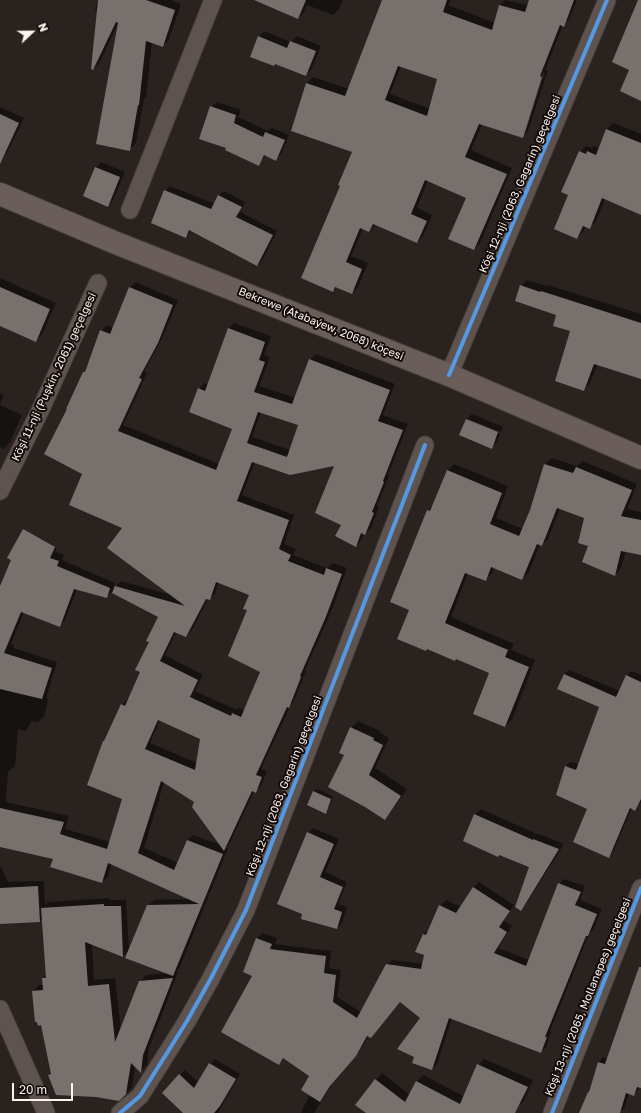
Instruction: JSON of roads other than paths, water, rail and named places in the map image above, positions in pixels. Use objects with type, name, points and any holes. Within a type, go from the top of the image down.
[{"type":"main road","name":"Bekrewe (Atabaýew, 2068) köçesi","points":[[0,194],[124,246],[449,375],[641,458]]},
{"type":"street","points":[[130,210],[213,0]]},
{"type":"street","name":"Köşi 12-nji (2063, Gagarin) geçelgesi","points":[[449,375],[607,0]]},
{"type":"street","name":"Köşi 11-nji (Puşkin, 2061) geçelgesi","points":[[0,491],[39,413],[98,284]]},
{"type":"street","name":"Köşi 12-nji (2063, Gagarin) geçelgesi","points":[[120,1113],[140,1096],[187,1021],[246,910],[425,445]]},
{"type":"street","name":"Köşi 13-nji (2065, Mollanepes) geçelgesi","points":[[552,1113],[641,888]]},
{"type":"street","points":[[0,1009],[46,1113]]}]
